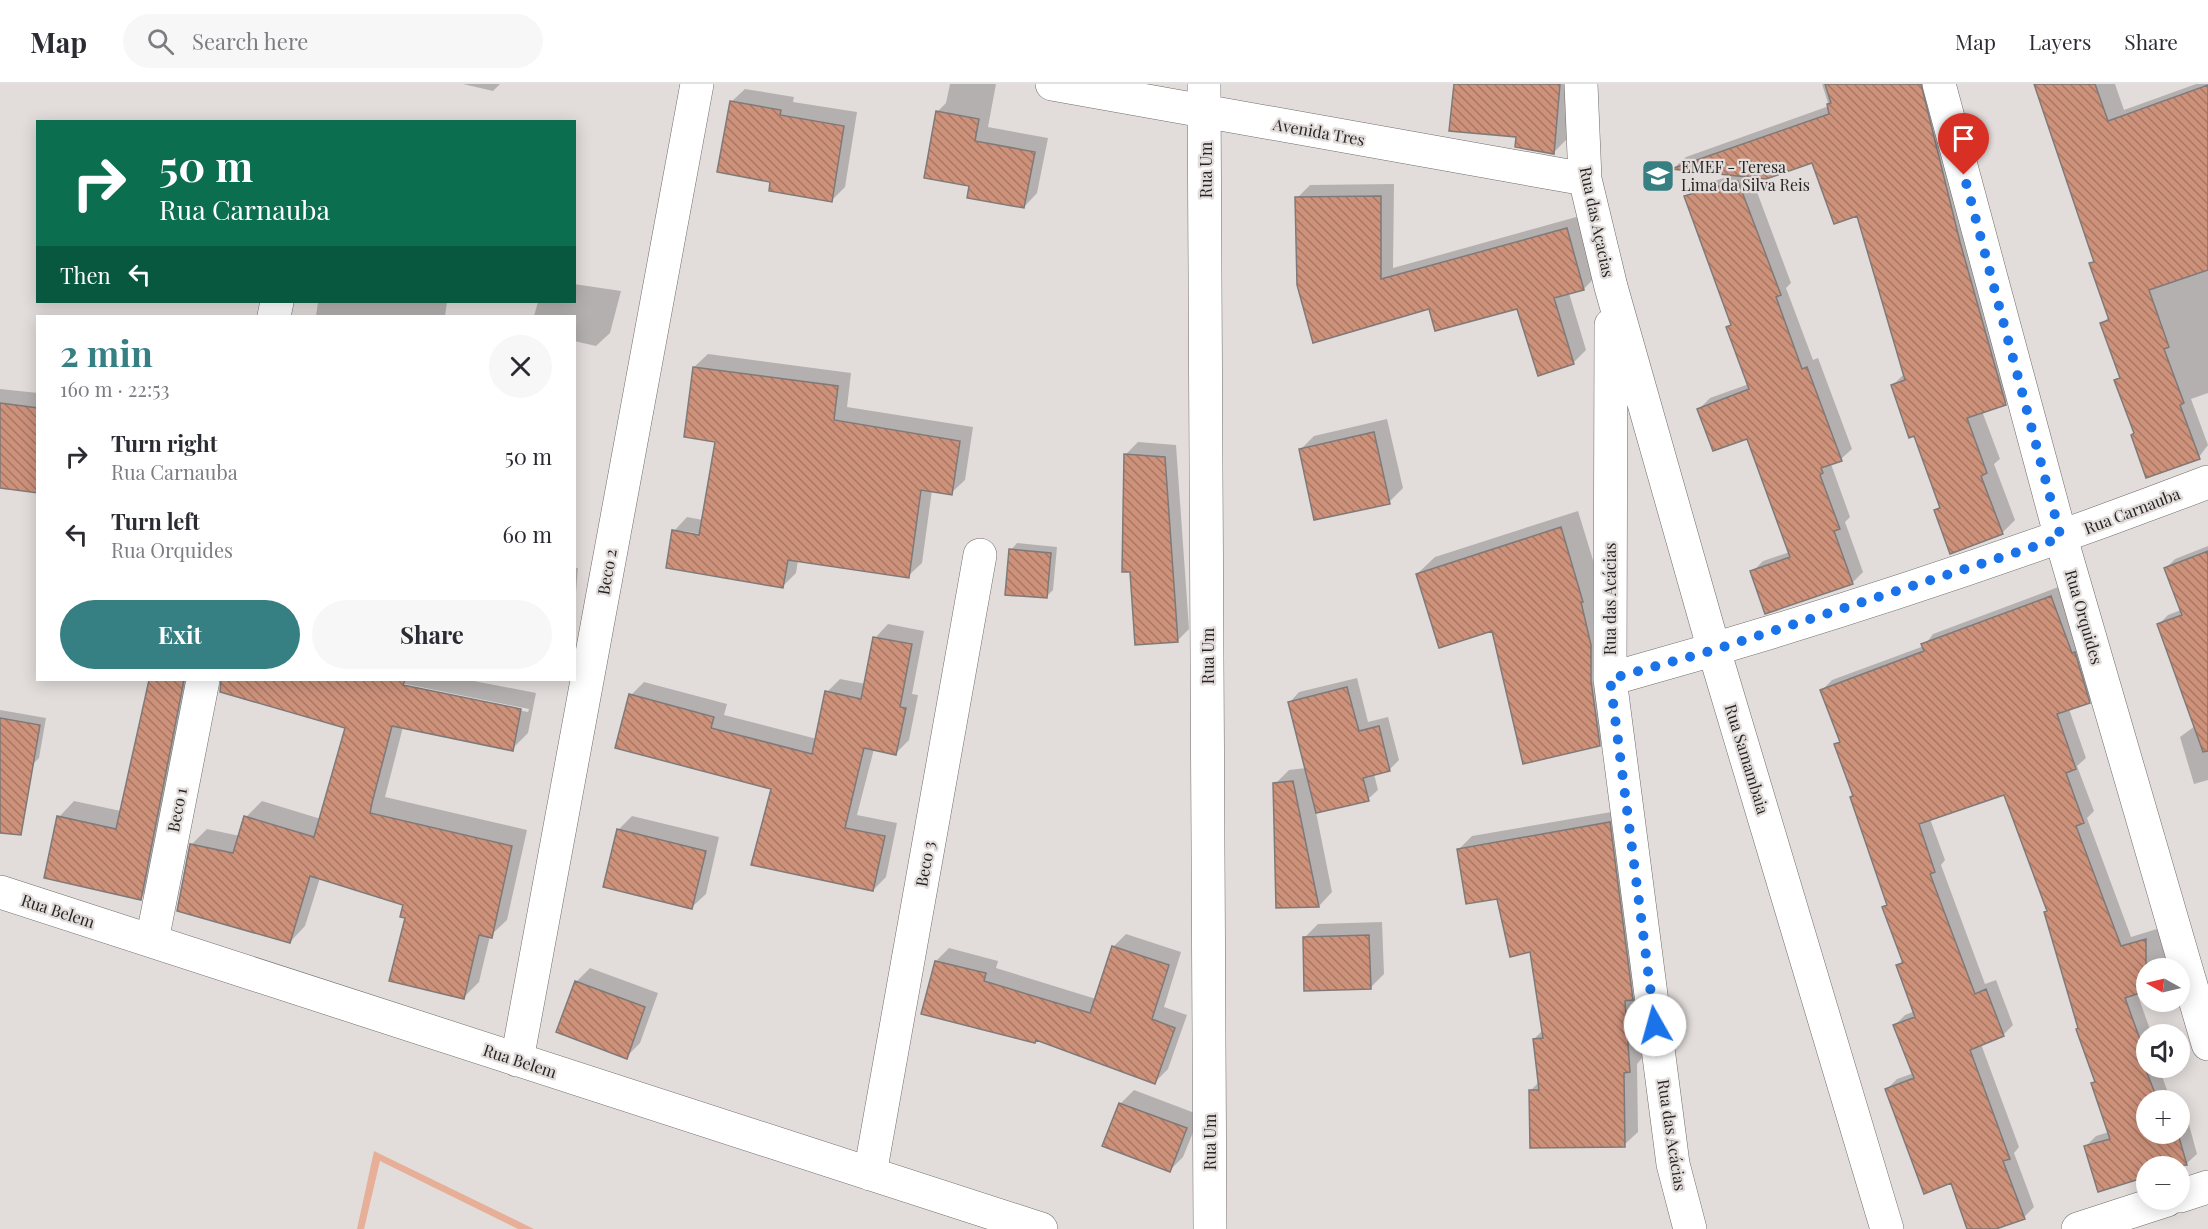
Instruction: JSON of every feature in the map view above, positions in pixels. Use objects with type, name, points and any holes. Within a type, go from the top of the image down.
[{"type":"street","name":"Beco 2","points":[[517,1060],[697,84]]},
{"type":"street","name":"Avenida Tres","points":[[1052,84],[1205,98],[1585,179]]},
{"type":"street","name":"Rua das Açacias","points":[[1581,84],[1585,179],[1611,287]]},
{"type":"street","name":"Rua Orquides","points":[[1939,84],[2061,538],[2208,1044]]},
{"type":"street","name":"Rua Um","points":[[1205,98],[1210,1229]]},
{"type":"street","name":"Rua Samambaia","points":[[1611,287],[1714,650],[1887,1229]]},
{"type":"street","name":"Rua das Acácias","points":[[1611,287],[1610,679],[1674,1164],[1690,1229]]},
{"type":"street","name":"Rua Carnauba","points":[[1610,679],[1714,650],[2061,538],[2208,482]]},
{"type":"street","name":"Beco 3","points":[[870,1174],[980,555]]},
{"type":"street","name":"Beco 1","points":[[152,941],[203,681]]},
{"type":"street","name":"Rua Belem","points":[[0,892],[1041,1229]]},
{"type":"street","points":[[2190,1193],[2208,1187]]},
{"type":"street","points":[[2078,1229],[2136,1210]]},
{"type":"shaded area","points":[[374,1151],[534,1229],[518,1229],[380,1161],[364,1229],[357,1229]]},
{"type":"building","points":[[1454,84],[1560,84],[1554,154],[1515,147],[1516,137],[1449,131]]},
{"type":"building","points":[[1825,84],[1921,84],[1960,242],[2006,405],[1967,418],[1987,473],[1981,476],[2003,534],[1950,554],[1934,510],[1940,508],[1914,436],[1909,438],[1891,385],[1905,380],[1857,216],[1834,224],[1812,163],[1766,179],[1671,169],[1829,114],[1827,104],[1831,103]]},
{"type":"building","points":[[2034,84],[2095,84],[2108,121],[2208,85],[2208,270],[2149,290],[2169,347],[2164,349],[2184,403],[2180,405],[2200,459],[2146,478],[2131,435],[2134,433],[2114,380],[2120,378],[2100,323],[2109,320],[2089,263],[2094,262]]},
{"type":"building","points":[[730,101],[781,110],[780,115],[844,126],[832,202],[769,191],[770,182],[717,172]]},
{"type":"building","points":[[936,111],[979,119],[975,141],[1035,152],[1024,208],[967,198],[969,186],[924,178]]},
{"type":"building","points":[[1738,181],[1781,295],[1776,297],[1802,369],[1807,367],[1842,461],[1821,468],[1823,473],[1820,475],[1840,529],[1834,531],[1853,584],[1765,614],[1750,571],[1790,557],[1747,439],[1713,451],[1697,409],[1749,389],[1726,327],[1731,325],[1684,196]]},
{"type":"building","points":[[1381,196],[1381,279],[1567,228],[1584,290],[1554,298],[1574,364],[1538,376],[1517,309],[1435,331],[1429,309],[1313,343],[1297,285],[1295,197]]},
{"type":"building","points":[[693,367],[838,386],[834,420],[960,441],[952,495],[921,490],[909,578],[788,560],[783,588],[666,568],[672,530],[699,535],[715,442],[684,437]]},
{"type":"building","points":[[0,403],[36,408],[36,493],[0,488]]},
{"type":"building","points":[[1374,432],[1390,504],[1314,520],[1299,449]]},
{"type":"building","points":[[1124,454],[1165,457],[1178,642],[1135,645],[1130,572],[1122,572]]},
{"type":"building","points":[[1561,527],[1583,602],[1581,602],[1591,645],[1591,681],[1600,746],[1523,764],[1492,631],[1439,648],[1416,574]]},
{"type":"building","points":[[1009,549],[1051,553],[1047,598],[1005,595]]},
{"type":"building","points":[[2208,551],[2208,751],[2203,752],[2157,624],[2182,615],[2164,568]]},
{"type":"building","points":[[2051,596],[2072,653],[2075,652],[2090,703],[2057,714],[2076,769],[2066,773],[2084,823],[2076,826],[2121,946],[2146,939],[2146,958],[2136,958],[2136,994],[2125,998],[2136,1028],[2136,1078],[2149,1078],[2154,1090],[2136,1090],[2136,1144],[2181,1144],[2184,1156],[2136,1156],[2136,1180],[2098,1192],[2084,1146],[2110,1139],[2091,1083],[2095,1082],[2076,1029],[2078,1028],[2044,912],[2047,911],[2004,795],[1919,824],[1935,872],[1930,874],[1975,994],[1986,989],[2004,1036],[1970,1050],[2010,1159],[2003,1161],[2025,1219],[1996,1229],[1967,1229],[1951,1183],[1924,1194],[1885,1089],[1914,1078],[1893,1025],[1915,1017],[1896,965],[1903,963],[1882,907],[1887,905],[1834,744],[1840,742],[1820,690],[1924,651],[1921,644]]},
{"type":"building","points":[[873,637],[912,644],[900,707],[906,708],[896,755],[864,748],[845,828],[885,836],[873,891],[751,865],[771,789],[615,748],[629,694],[714,717],[711,728],[812,754],[825,691],[861,699]]},
{"type":"building","points":[[149,681],[184,681],[141,900],[44,878],[57,816],[116,829]]},
{"type":"building","points":[[221,681],[405,681],[403,685],[521,709],[513,751],[392,726],[370,813],[512,846],[492,938],[479,935],[464,999],[389,981],[405,918],[400,917],[403,905],[310,876],[290,943],[177,911],[190,844],[233,853],[244,816],[314,837],[345,728],[220,692]]},
{"type":"building","points":[[1347,687],[1359,731],[1379,726],[1390,771],[1363,778],[1369,801],[1316,813],[1288,702]]},
{"type":"building","points":[[0,718],[40,725],[21,835],[0,833]]},
{"type":"building","points":[[1293,781],[1319,907],[1276,908],[1273,783]]},
{"type":"building","points":[[1610,822],[1633,1000],[1625,1001],[1630,1072],[1624,1073],[1625,1147],[1530,1148],[1529,1090],[1539,1090],[1533,1039],[1543,1038],[1530,952],[1510,957],[1497,899],[1466,904],[1457,849]]},
{"type":"building","points":[[617,829],[706,851],[692,909],[603,887]]},
{"type":"building","points":[[1369,935],[1371,989],[1304,991],[1303,937]]},
{"type":"building","points":[[1112,946],[1169,965],[1152,1019],[1175,1028],[1155,1084],[1036,1040],[1035,1043],[921,1014],[935,961],[986,973],[984,981],[1090,1013]]},
{"type":"building","points":[[575,981],[645,1007],[627,1059],[556,1032]]},
{"type":"building","points":[[1119,1103],[1187,1128],[1170,1172],[1102,1146]]},
{"type":"place","name":"EMEF - Teresa Lima da Silva Reis","points":[[1658,176]]},
{"type":"route","points":[[1655,1025],[1610,679],[1714,650],[2061,538],[1964,175]]}]
